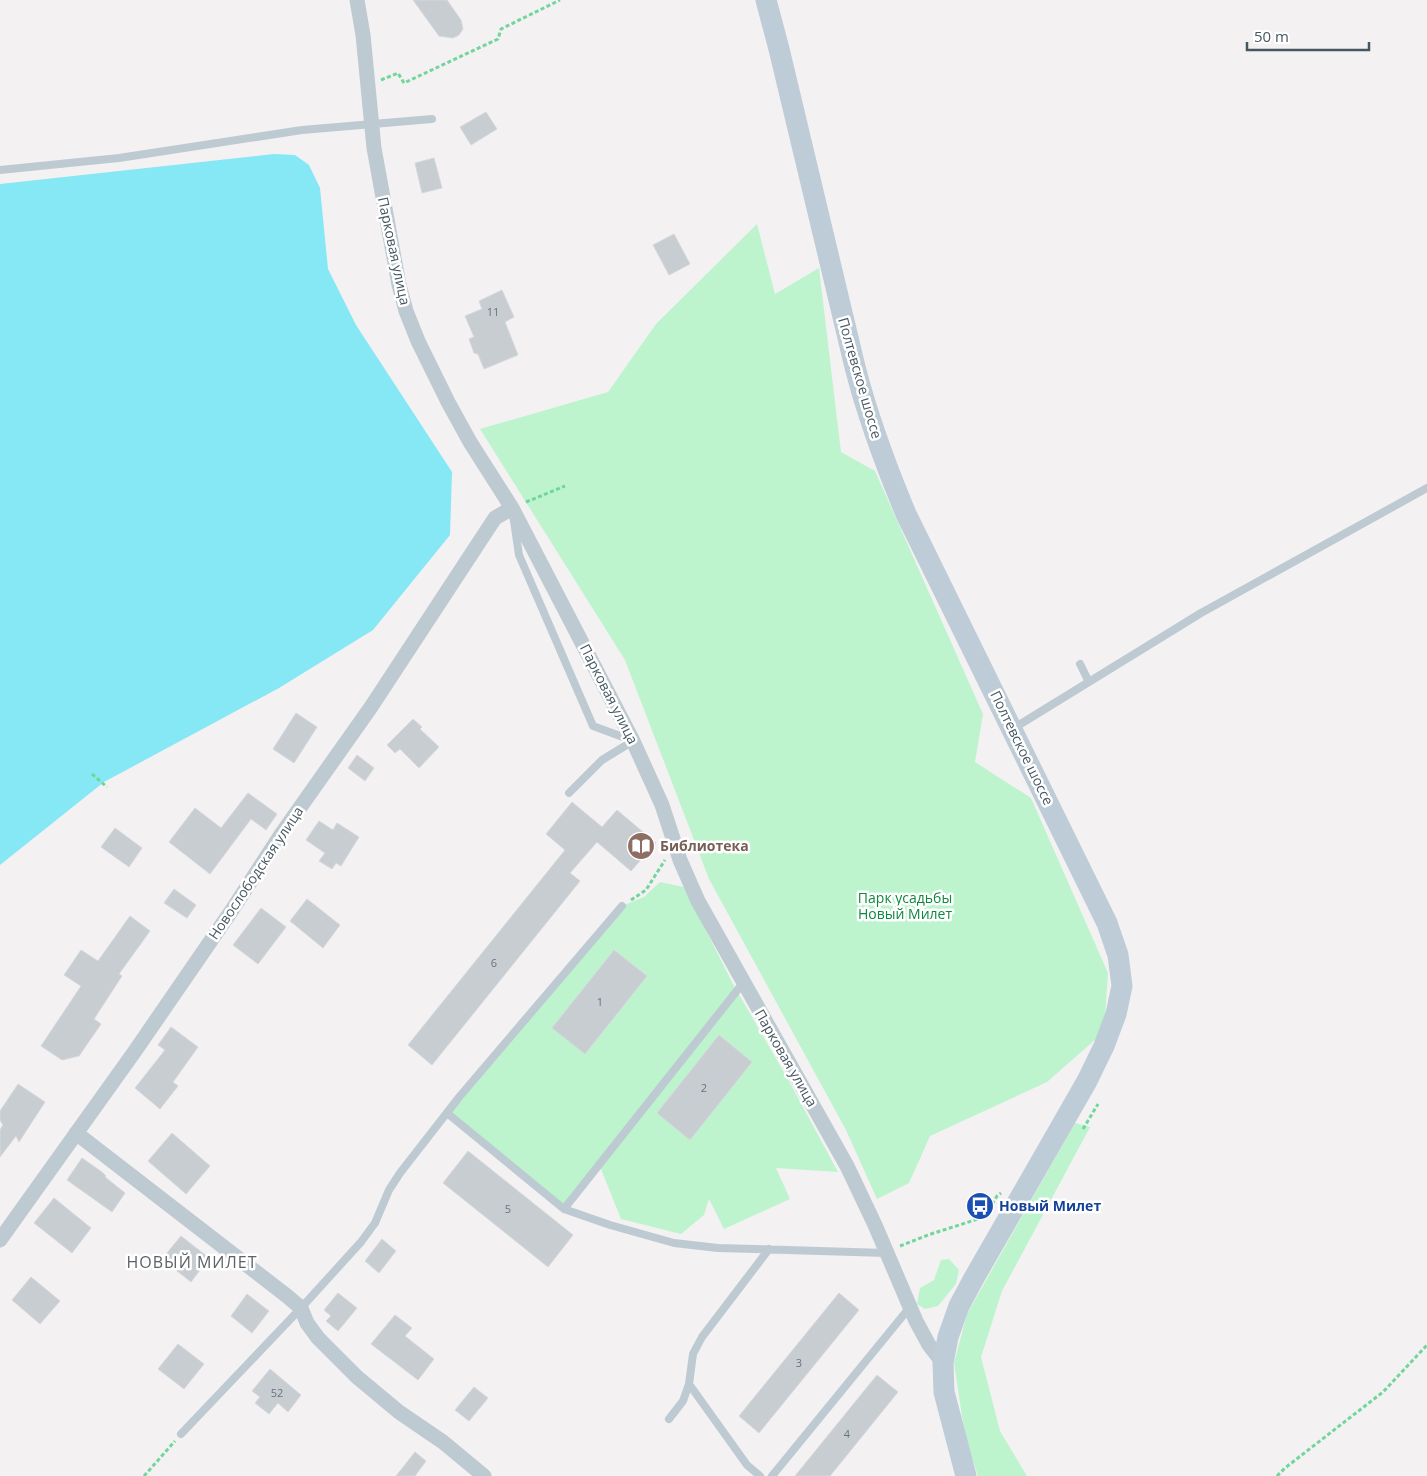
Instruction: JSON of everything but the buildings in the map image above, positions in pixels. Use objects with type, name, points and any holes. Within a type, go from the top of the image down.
[{"type":"street","name":"Парковая улица","points":[[357,0],[363,35],[371,125],[397,277],[406,311],[418,341],[455,415],[512,508],[633,741],[662,805],[678,854],[698,901],[847,1166],[926,1340],[943,1363]]},
{"type":"street","name":"Полтевское шоссе","points":[[766,0],[866,408],[884,462],[906,514],[1107,923],[1118,955],[1122,986],[1116,1014],[1100,1054],[1087,1081],[959,1306],[952,1323],[943,1363],[944,1392],[962,1467],[966,1476]]},
{"type":"street","name":"Новослободская улица","points":[[0,1240],[232,910],[282,833],[371,707],[495,518],[512,508]]},
{"type":"street","points":[[76,1133],[287,1296],[301,1308],[307,1323],[318,1338],[357,1376],[399,1412],[443,1442],[484,1476]]},
{"type":"lane","points":[[0,170],[119,158],[302,130],[432,118]]},
{"type":"lane","points":[[1012,729],[1201,613],[1427,488]]},
{"type":"lane","points":[[512,508],[519,555],[593,726],[633,741]]},
{"type":"lane","points":[[1080,664],[1089,682]]},
{"type":"lane","points":[[568,793],[602,760],[633,741]]},
{"type":"lane","points":[[181,1434],[361,1242],[375,1223],[389,1190],[400,1173],[447,1113],[622,906]]},
{"type":"lane","points":[[564,1209],[743,983]]},
{"type":"lane","points":[[447,1113],[564,1209],[610,1225],[674,1243],[718,1248],[886,1253]]},
{"type":"lane","points":[[670,1419],[682,1401],[689,1384],[693,1354],[702,1338],[769,1249]]},
{"type":"lane","points":[[772,1476],[910,1307]]},
{"type":"lane","points":[[689,1384],[746,1465],[760,1476]]},
{"type":"path","points":[[367,87],[398,72],[404,84],[498,39],[502,29],[560,0]]},
{"type":"path","points":[[512,508],[565,486]]},
{"type":"path","points":[[92,774],[107,788]]},
{"type":"path","points":[[622,906],[646,890],[663,863],[668,858],[678,854]]},
{"type":"path","points":[[886,1253],[928,1235],[984,1217]]},
{"type":"path","points":[[1278,1476],[1285,1468],[1383,1392],[1427,1345]]},
{"type":"path","points":[[144,1476],[181,1434]]},
{"type":"green space","name":"Парк усадьбы Новый Милет","points":[[757,224],[775,294],[819,268],[841,452],[875,471],[983,714],[975,762],[1031,798],[1108,973],[1104,1032],[1047,1082],[930,1136],[909,1183],[877,1199],[846,1130],[709,879],[625,660],[480,429],[608,392],[656,324]]},
{"type":"green space","points":[[660,882],[684,887],[733,984],[789,1081],[838,1172],[776,1168],[790,1199],[724,1229],[709,1199],[704,1215],[681,1234],[621,1219],[599,1164],[564,1209],[447,1113],[622,906],[644,897]]},
{"type":"green space","points":[[1075,1123],[1090,1127],[1002,1291],[981,1357],[1000,1431],[1027,1476],[978,1476],[965,1436],[954,1363],[967,1314]]},
{"type":"green space","points":[[949,1259],[959,1270],[956,1284],[938,1306],[925,1309],[917,1304],[920,1288],[934,1280],[941,1260]]},
{"type":"water","points":[[274,154],[295,155],[309,165],[320,188],[328,269],[356,325],[452,472],[450,535],[373,630],[279,688],[104,782],[0,865],[0,184]]},
{"type":"place","name":"Библиотека","points":[[641,846]]},
{"type":"place","name":"Новый Милет","points":[[980,1206]]},
{"type":"district","name":"НОВЫЙ МИЛЕТ","points":[[192,1262]]}]
